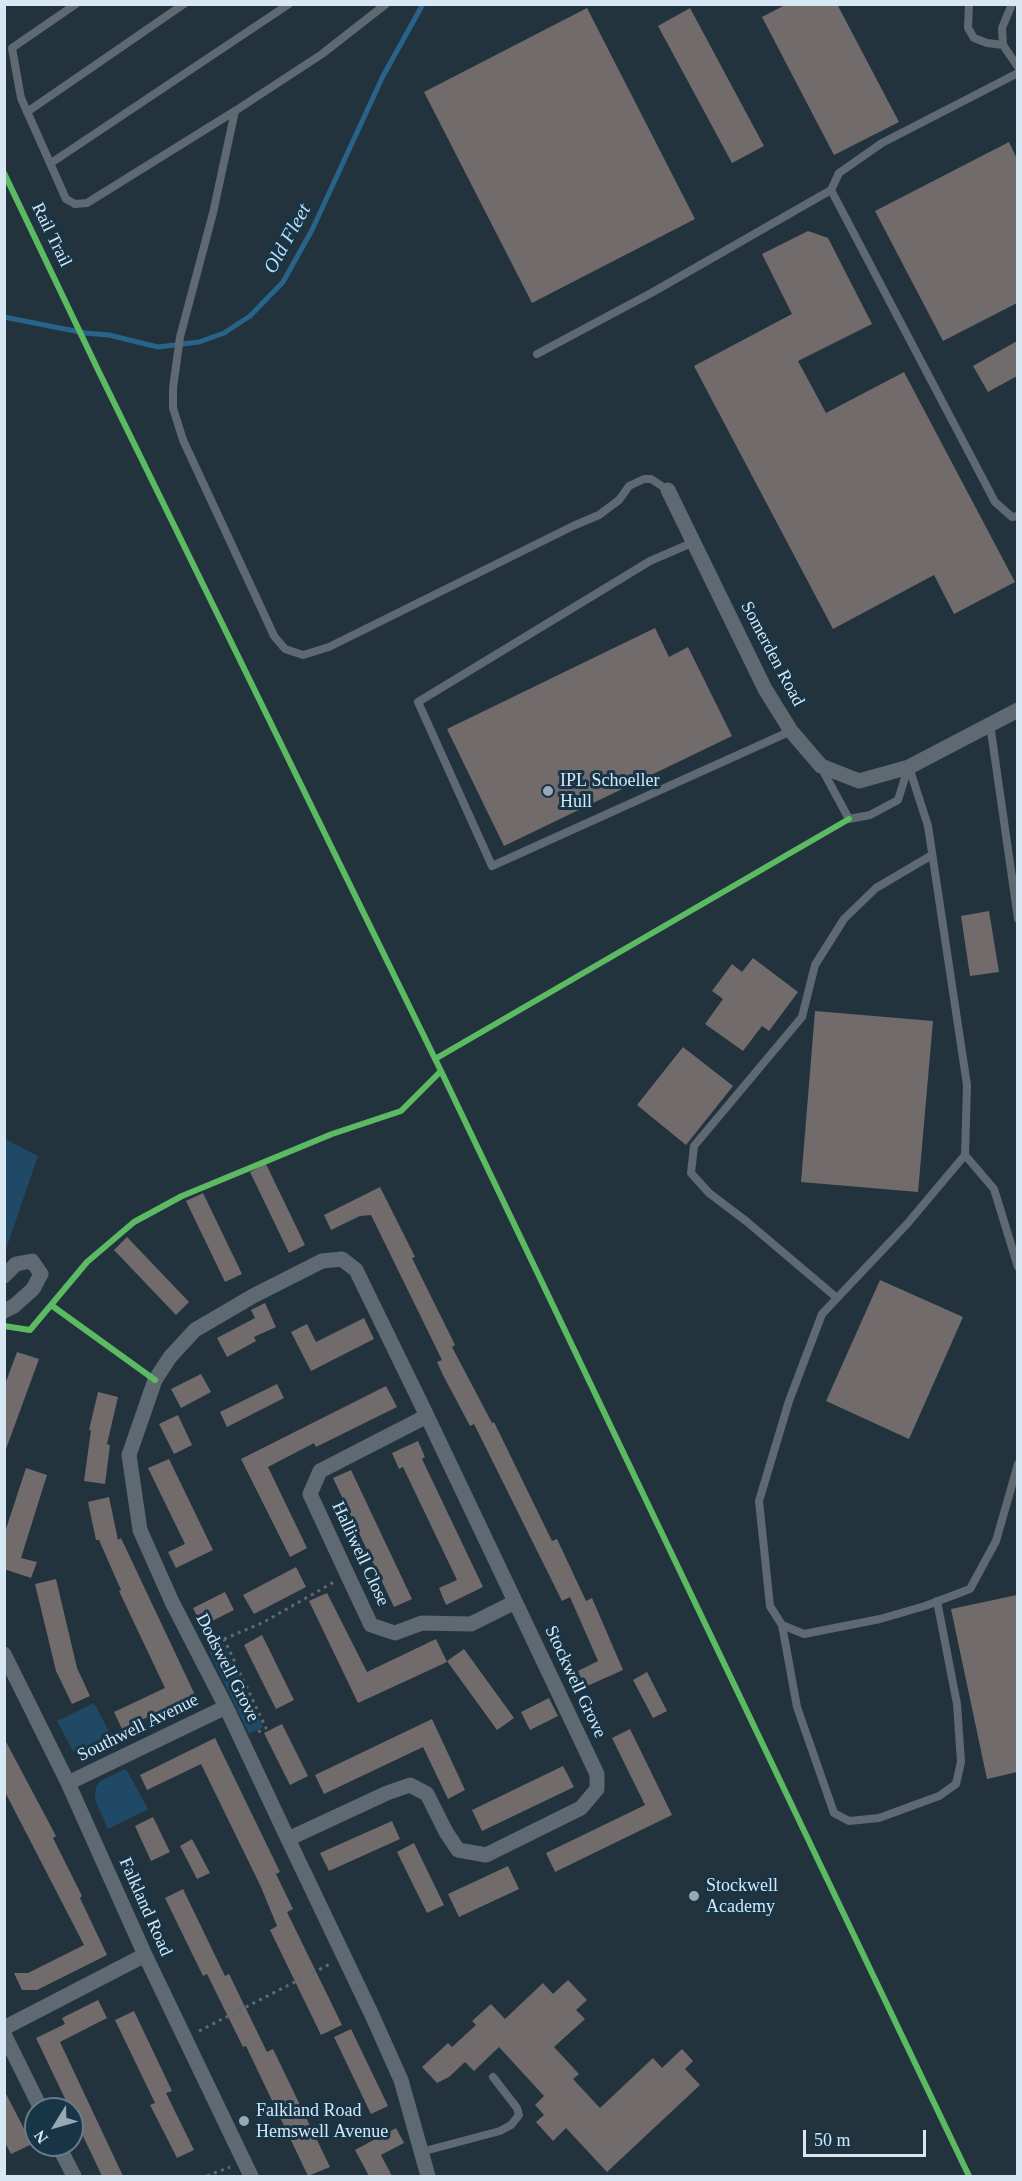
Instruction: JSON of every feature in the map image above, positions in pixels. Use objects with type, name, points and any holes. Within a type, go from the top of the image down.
[{"type":"street","name":"Somerden Road","points":[[668,489],[765,689],[791,731],[821,766],[859,781],[909,767],[1017,710]]},
{"type":"street","name":"Stockwell Grove","points":[[288,1839],[387,1792],[410,1785],[427,1794],[458,1850],[486,1855],[581,1808],[597,1789],[597,1774],[427,1416],[356,1270],[342,1259]]},
{"type":"street","name":"Dodswell Grove","points":[[342,1259],[322,1261],[253,1296],[195,1330],[170,1357],[155,1380],[129,1455],[140,1530],[172,1602],[226,1707],[345,1957],[401,2080],[428,2176]]},
{"type":"street","points":[[4,1276],[16,1264],[32,1261],[41,1274],[33,1289],[14,1306],[4,1311]]},
{"type":"street","name":"Halliwell Close","points":[[427,1416],[320,1471],[310,1494],[371,1625],[395,1633],[422,1623],[471,1623],[515,1602]]},
{"type":"street","name":"Falkland Road","points":[[5,1657],[68,1783],[145,1955],[251,2176]]},
{"type":"street","name":"Southwell Avenue","points":[[68,1783],[226,1707]]},
{"type":"street","points":[[4,2028],[145,1955]]},
{"type":"street","points":[[4,2034],[35,2097]]},
{"type":"street","points":[[64,2157],[74,2176]]},
{"type":"lane","points":[[76,4],[12,48],[21,98],[66,199],[75,204],[87,203],[235,111],[322,54],[386,4]]},
{"type":"lane","points":[[27,112],[184,4]]},
{"type":"lane","points":[[51,164],[289,4]]},
{"type":"lane","points":[[969,4],[968,28],[974,38],[987,43],[1003,45]]},
{"type":"lane","points":[[1012,4],[1002,28],[1003,45],[1017,67]]},
{"type":"lane","points":[[537,354],[652,292],[831,190],[839,173],[882,143],[1017,73]]},
{"type":"lane","points":[[235,111],[213,213],[180,337],[173,388],[173,408],[183,440],[274,636],[285,649],[303,655],[329,647],[599,515],[619,500],[629,486],[638,481],[651,479],[668,489]]},
{"type":"lane","points":[[831,190],[995,502],[1012,517],[1017,516]]},
{"type":"lane","points":[[694,542],[650,561],[418,702],[492,866],[791,731]]},
{"type":"lane","points":[[990,724],[1017,920]]},
{"type":"lane","points":[[821,766],[849,819],[870,815],[898,800],[909,767]]},
{"type":"lane","points":[[909,767],[928,826],[967,1085],[965,1155],[907,1224],[822,1314],[789,1401],[759,1501],[770,1606],[782,1625],[796,1707],[834,1813],[849,1821],[879,1818],[939,1796],[956,1784],[961,1762],[957,1704],[937,1601]]},
{"type":"lane","points":[[837,1298],[746,1221],[709,1193],[691,1173],[694,1146],[802,1017],[815,965],[844,919],[876,888],[932,855]]},
{"type":"lane","points":[[965,1155],[994,1189],[1017,1267]]},
{"type":"lane","points":[[782,1625],[804,1634],[880,1619],[970,1589],[996,1541],[1017,1464]]},
{"type":"lane","points":[[421,2152],[500,2131],[511,2125],[519,2115],[517,2108],[493,2077]]},
{"type":"path","points":[[198,1652],[264,1622],[348,1576]]},
{"type":"path","points":[[224,1639],[266,1728],[242,1740]]},
{"type":"path","points":[[184,2038],[345,1957]]},
{"type":"path","points":[[207,2176],[243,2161]]},
{"type":"shaded area","points":[[5,1139],[38,1156],[5,1252]]},
{"type":"shaded area","points":[[223,1644],[263,1727],[249,1734],[209,1651]]},
{"type":"shaded area","points":[[94,1703],[117,1747],[93,1757],[81,1759],[72,1749],[57,1721]]},
{"type":"shaded area","points":[[126,1769],[148,1809],[108,1829],[95,1800],[96,1787],[100,1781]]},
{"type":"building","points":[[787,4],[837,4],[899,122],[834,155],[762,17]]},
{"type":"building","points":[[587,8],[695,219],[532,303],[424,92]]},
{"type":"building","points":[[690,8],[764,146],[732,163],[658,26]]},
{"type":"building","points":[[1009,142],[1017,159],[1017,303],[943,341],[875,211]]},
{"type":"building","points":[[808,231],[828,238],[872,324],[798,361],[826,413],[904,372],[1015,582],[954,614],[934,575],[833,629],[694,366],[792,314],[762,254]]},
{"type":"building","points":[[1017,341],[1017,376],[988,392],[973,366]]},
{"type":"building","name":"IPL Schoeller Hull","points":[[655,628],[669,657],[688,647],[732,736],[504,846],[447,729]]},
{"type":"building","points":[[989,911],[999,972],[970,976],[961,916]]},
{"type":"building","points":[[753,958],[798,992],[769,1031],[762,1026],[743,1051],[705,1024],[723,999],[712,991],[732,964],[742,972]]},
{"type":"building","points":[[815,1011],[933,1021],[918,1192],[801,1182]]},
{"type":"building","points":[[683,1047],[733,1086],[686,1145],[637,1105]]},
{"type":"building","points":[[266,1164],[305,1245],[289,1253],[250,1172]]},
{"type":"building","points":[[380,1187],[455,1345],[452,1347],[492,1423],[494,1422],[552,1541],[557,1539],[586,1601],[592,1598],[623,1670],[585,1687],[578,1671],[598,1661],[570,1597],[562,1601],[474,1424],[470,1426],[443,1375],[437,1362],[442,1360],[371,1215],[360,1216],[331,1230],[324,1215]]},
{"type":"building","points":[[203,1193],[242,1274],[225,1282],[186,1201]]},
{"type":"building","points":[[127,1237],[189,1302],[176,1315],[114,1250]]},
{"type":"building","points":[[880,1280],[963,1317],[909,1439],[826,1401]]},
{"type":"building","points":[[265,1303],[276,1327],[254,1337],[256,1341],[227,1357],[217,1338],[255,1318],[251,1310]]},
{"type":"building","points":[[364,1318],[374,1339],[311,1371],[291,1332],[307,1324],[316,1342]]},
{"type":"building","points":[[17,1352],[39,1359],[6,1449],[4,1387]]},
{"type":"building","points":[[201,1374],[211,1392],[181,1408],[171,1389]]},
{"type":"building","points":[[277,1384],[284,1398],[227,1427],[220,1412]]},
{"type":"building","points":[[386,1386],[397,1407],[316,1447],[314,1443],[268,1467],[307,1548],[290,1557],[241,1459]]},
{"type":"building","points":[[98,1392],[118,1397],[107,1444],[110,1445],[105,1484],[84,1481],[91,1430],[89,1430]]},
{"type":"building","points":[[178,1415],[192,1445],[174,1454],[159,1424]]},
{"type":"building","points":[[418,1441],[425,1457],[422,1459],[483,1587],[446,1605],[439,1588],[457,1580],[403,1467],[399,1469],[392,1453]]},
{"type":"building","points":[[169,1459],[213,1550],[176,1568],[168,1552],[185,1544],[148,1468]]},
{"type":"building","points":[[26,1468],[47,1475],[21,1558],[37,1562],[31,1578],[4,1569],[4,1535]]},
{"type":"building","points":[[351,1470],[412,1599],[394,1607],[333,1478]]},
{"type":"building","points":[[109,1497],[118,1540],[121,1538],[195,1695],[122,1729],[114,1712],[165,1688],[119,1591],[121,1590],[99,1540],[96,1540],[88,1502]]},
{"type":"building","points":[[296,1567],[306,1587],[254,1614],[243,1595]]},
{"type":"building","points":[[56,1579],[77,1668],[90,1696],[72,1704],[56,1671],[35,1584]]},
{"type":"building","points":[[225,1592],[234,1610],[202,1626],[193,1608]]},
{"type":"building","points":[[327,1593],[367,1672],[436,1639],[447,1662],[358,1703],[309,1601]]},
{"type":"building","points":[[1017,1595],[1017,1772],[987,1779],[951,1609]]},
{"type":"building","points":[[262,1635],[294,1700],[276,1709],[244,1645]]},
{"type":"building","points":[[464,1649],[514,1718],[497,1730],[447,1661]]},
{"type":"building","points":[[647,1672],[667,1711],[653,1718],[633,1680]]},
{"type":"building","points":[[549,1698],[558,1716],[530,1730],[521,1712]]},
{"type":"building","points":[[432,1719],[465,1790],[448,1799],[423,1747],[324,1794],[315,1775]]},
{"type":"building","points":[[282,1724],[308,1776],[290,1785],[264,1733]]},
{"type":"building","points":[[630,1729],[672,1815],[555,1872],[546,1853],[645,1805],[612,1738]]},
{"type":"building","points":[[4,1738],[56,1836],[53,1838],[82,1896],[80,1898],[107,1955],[37,1990],[22,1990],[14,1973],[28,1973],[84,1945],[4,1790]]},
{"type":"building","points":[[215,1738],[280,1872],[276,1874],[293,1909],[287,1912],[342,2025],[321,2035],[270,1930],[277,1926],[261,1887],[201,1764],[147,1790],[140,1775]]},
{"type":"building","points":[[563,1766],[574,1787],[482,1831],[472,1810]]},
{"type":"building","points":[[153,1817],[170,1852],[151,1861],[135,1826]]},
{"type":"building","points":[[392,1821],[400,1839],[329,1871],[320,1853]]},
{"type":"building","points":[[192,1839],[210,1873],[197,1879],[180,1846]]},
{"type":"building","points":[[414,1843],[444,1905],[427,1913],[397,1852]]},
{"type":"building","points":[[508,1866],[519,1889],[459,1917],[448,1894]]},
{"type":"building","points":[[183,1889],[225,1976],[229,1974],[267,2052],[273,2049],[330,2167],[308,2176],[246,2046],[243,2047],[207,1974],[203,1976],[165,1898]]},
{"type":"building","points":[[568,1980],[587,2000],[576,2010],[585,2019],[554,2047],[579,2074],[573,2079],[600,2108],[653,2058],[662,2068],[682,2049],[693,2061],[685,2069],[700,2085],[607,2172],[566,2128],[553,2141],[536,2122],[544,2115],[535,2105],[544,2096],[499,2047],[474,2071],[465,2062],[449,2077],[437,2083],[422,2067],[448,2043],[452,2047],[476,2025],[472,2021],[491,2004],[505,2019],[543,1983],[553,1994]]},
{"type":"building","points":[[98,2000],[107,2018],[60,2042],[123,2176],[102,2176],[84,2138],[84,2097],[64,2097],[36,2038],[65,2024],[62,2018]]},
{"type":"building","points":[[134,2011],[172,2091],[166,2093],[194,2150],[177,2158],[150,2105],[155,2103],[115,2020]]},
{"type":"building","points":[[351,2029],[388,2106],[371,2114],[334,2037]]},
{"type":"building","points":[[4,2090],[24,2129],[24,2148],[11,2154],[4,2141]]},
{"type":"building","points":[[396,2128],[404,2143],[381,2155],[392,2176],[369,2176],[355,2150]]},
{"type":"waterway","name":"Old Fleet","points":[[4,317],[85,333],[109,335],[158,347],[199,342],[224,333],[250,316],[283,282],[312,230],[383,76],[423,4]]},
{"type":"cycle path","name":"Rail Trail","points":[[4,173],[441,1071],[969,2176]]},
{"type":"cycle path","points":[[435,1059],[849,819]]},
{"type":"cycle path","points":[[51,1305],[87,1262],[134,1222],[182,1196],[332,1134],[401,1111],[441,1071]]},
{"type":"cycle path","points":[[4,1326],[30,1330],[51,1305],[155,1380]]},
{"type":"place","name":"IPL Schoeller Hull","points":[[548,791]]},
{"type":"place","name":"Stockwell Academy","points":[[694,1896]]},
{"type":"place","name":"Falkland Road Hemswell Avenue","points":[[244,2121]]}]
